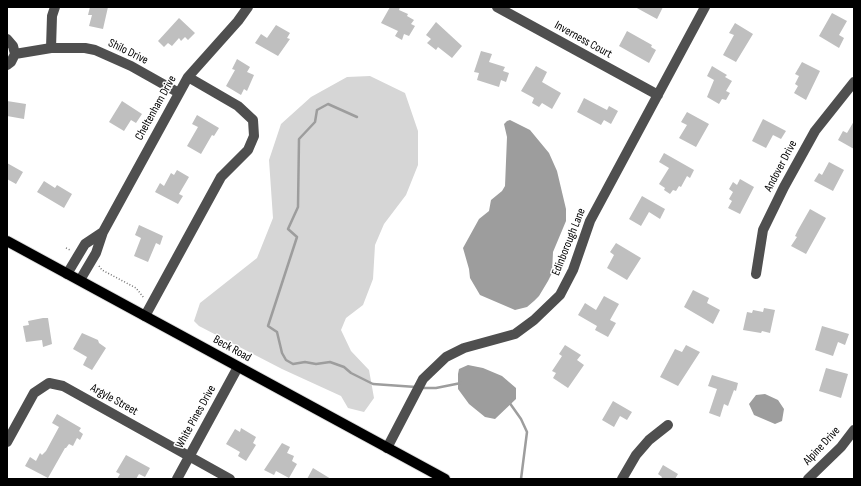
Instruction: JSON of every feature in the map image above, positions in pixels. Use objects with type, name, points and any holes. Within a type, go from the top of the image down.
[{"type":"main road","name":"Beck Road","points":[[7,241],[445,479]]},
{"type":"street","points":[[51,48],[52,16],[55,7]]},
{"type":"street","name":"Cheltenham Drive","points":[[80,280],[96,253],[103,232],[188,77],[238,21],[248,7]]},
{"type":"street","name":"Inverness Court","points":[[497,7],[658,95]]},
{"type":"street","name":"Edinborough Lane","points":[[387,448],[423,379],[446,357],[464,348],[515,334],[534,320],[560,295],[573,270],[590,221],[705,7]]},
{"type":"street","points":[[7,39],[13,46],[15,54],[12,62],[7,65]]},
{"type":"street","name":"Shilo Drive","points":[[15,54],[51,48],[85,48],[106,54],[179,93]]},
{"type":"street","points":[[145,316],[221,177],[248,150],[254,136],[253,120],[238,106],[188,77]]},
{"type":"street","name":"Andover Drive","points":[[756,274],[763,230],[784,187],[815,131],[854,82]]},
{"type":"street","name":"Cheltenham Drive","points":[[67,274],[85,244],[103,232]]},
{"type":"street","name":"White Pines Drive","points":[[177,479],[238,367]]},
{"type":"street","name":"Argyle Street","points":[[7,442],[34,393],[49,383],[63,386],[230,479]]},
{"type":"street","points":[[622,479],[636,455],[649,440],[668,425]]},
{"type":"street","name":"Alpine Drive","points":[[808,479],[840,447],[854,430]]},
{"type":"path","points":[[66,248],[79,254]]},
{"type":"path","points":[[91,261],[102,270],[136,288],[144,298]]},
{"type":"shaded area","points":[[370,76],[405,93],[418,131],[418,165],[406,195],[384,224],[375,245],[373,279],[363,305],[346,318],[341,330],[351,351],[369,370],[374,398],[364,412],[348,408],[341,396],[282,369],[199,326],[194,321],[200,303],[257,258],[273,218],[269,160],[281,124],[311,97],[347,77]]},
{"type":"shaded area","points":[[510,120],[530,130],[549,153],[557,171],[566,209],[566,221],[553,252],[552,273],[548,281],[539,296],[534,301],[527,307],[515,310],[480,295],[470,278],[463,248],[479,219],[489,211],[491,200],[502,191],[505,186],[507,137],[504,124]]},
{"type":"shaded area","points":[[468,365],[483,368],[502,376],[516,388],[516,399],[495,419],[485,417],[469,404],[458,389],[459,369]]},
{"type":"shaded area","points":[[765,394],[778,400],[784,409],[782,421],[775,424],[754,415],[749,404],[756,395]]},
{"type":"building","points":[[90,7],[108,7],[103,29],[89,26],[92,15],[88,15]]},
{"type":"building","points":[[390,7],[400,7],[399,10],[408,14],[407,16],[414,20],[411,24],[415,26],[409,36],[404,34],[402,40],[395,36],[398,31],[381,23]]},
{"type":"building","points":[[635,7],[663,7],[657,19]]},
{"type":"building","points":[[832,13],[847,21],[839,35],[844,38],[839,48],[819,36]]},
{"type":"building","points":[[179,18],[195,33],[188,40],[185,37],[181,41],[179,38],[172,46],[168,43],[164,47],[158,41]]},
{"type":"building","points":[[436,22],[462,46],[452,58],[438,47],[436,50],[427,43],[431,39],[426,35]]},
{"type":"building","points":[[735,23],[753,34],[736,62],[723,55],[734,35],[729,33]]},
{"type":"building","points":[[276,25],[290,33],[287,38],[290,39],[278,56],[255,43],[261,34],[267,38]]},
{"type":"building","points":[[627,31],[652,45],[651,47],[656,50],[649,63],[619,46]]},
{"type":"building","points":[[481,51],[492,54],[489,62],[505,67],[503,71],[509,73],[506,82],[501,80],[499,87],[477,80],[479,73],[474,72]]},
{"type":"building","points":[[237,59],[250,67],[247,72],[254,75],[247,91],[244,89],[241,95],[226,86],[235,70],[232,69]]},
{"type":"building","points":[[802,62],[820,71],[806,100],[794,93],[798,86],[795,84],[799,76],[795,74]]},
{"type":"building","points":[[536,66],[547,72],[542,82],[561,93],[552,109],[542,103],[539,107],[532,103],[534,98],[521,91]]},
{"type":"building","points":[[712,66],[727,75],[725,77],[732,81],[726,91],[730,93],[726,100],[722,99],[719,104],[707,97],[714,80],[707,76]]},
{"type":"building","points":[[584,98],[607,110],[609,106],[618,111],[611,124],[604,120],[601,125],[577,112]]},
{"type":"building","points":[[7,101],[26,104],[24,119],[7,116]]},
{"type":"building","points":[[122,101],[142,114],[136,123],[131,120],[124,131],[109,122]]},
{"type":"building","points":[[687,112],[709,124],[696,147],[679,138],[687,125],[681,122]]},
{"type":"building","points":[[197,115],[219,128],[214,136],[212,135],[201,154],[187,146],[198,127],[192,124]]},
{"type":"building","points":[[763,119],[786,131],[781,139],[773,135],[766,148],[752,141]]},
{"type":"building","points":[[854,121],[854,149],[838,140],[843,131],[847,133]]},
{"type":"building","points":[[664,153],[694,170],[690,178],[687,176],[681,187],[679,186],[676,191],[673,190],[670,194],[659,184],[669,168],[659,162]]},
{"type":"building","points":[[829,162],[844,170],[833,191],[814,181],[819,173],[822,175]]},
{"type":"building","points":[[7,163],[23,172],[16,184],[7,179]]},
{"type":"building","points":[[177,170],[189,177],[179,194],[183,196],[178,204],[155,192],[160,183],[164,186],[171,173],[174,175]]},
{"type":"building","points":[[740,179],[754,187],[740,214],[728,208],[732,201],[729,199],[733,192],[729,189],[733,182],[737,185]]},
{"type":"building","points":[[44,181],[55,188],[57,185],[72,194],[64,208],[37,192]]},
{"type":"building","points":[[642,196],[665,209],[660,219],[649,212],[641,226],[629,219]]},
{"type":"building","points":[[810,209],[826,218],[806,254],[791,246],[797,237],[795,236]]},
{"type":"building","points":[[139,225],[163,236],[160,245],[156,243],[148,262],[134,256],[141,238],[135,235]]},
{"type":"building","points":[[616,243],[641,258],[627,280],[607,268],[614,255],[610,252]]},
{"type":"building","points":[[693,290],[709,298],[707,303],[720,310],[713,324],[684,307]]},
{"type":"building","points":[[604,296],[619,304],[610,320],[616,323],[608,337],[595,330],[597,326],[578,315],[585,303],[596,310]]},
{"type":"building","points":[[764,308],[775,310],[770,333],[743,330],[747,312],[752,313],[753,310],[763,312]]},
{"type":"building","points":[[48,318],[52,344],[43,347],[42,340],[26,342],[23,326],[29,325],[28,321]]},
{"type":"building","points":[[822,326],[849,334],[845,345],[838,342],[833,356],[815,350]]},
{"type":"building","points":[[82,333],[98,340],[99,343],[106,348],[92,370],[83,365],[87,357],[73,349]]},
{"type":"building","points":[[565,345],[581,355],[577,360],[584,365],[568,388],[553,378],[556,373],[552,371],[562,356],[559,354]]},
{"type":"building","points":[[686,345],[700,352],[678,386],[660,377],[675,349],[682,352]]},
{"type":"building","points":[[826,368],[848,374],[841,398],[819,391]]},
{"type":"building","points":[[712,375],[738,383],[736,391],[734,390],[728,406],[724,404],[720,417],[709,413],[717,389],[708,386]]},
{"type":"building","points":[[613,401],[632,412],[627,420],[620,416],[614,427],[602,420]]},
{"type":"building","points":[[57,414],[81,428],[79,431],[83,434],[80,440],[77,438],[73,446],[69,444],[65,448],[48,478],[25,466],[30,457],[36,461],[40,453],[42,455],[46,451],[59,427],[52,423]]},
{"type":"building","points":[[241,428],[256,437],[253,443],[256,445],[246,461],[238,456],[240,452],[226,444],[235,429],[240,432]]},
{"type":"building","points":[[282,443],[290,447],[287,453],[294,456],[292,461],[297,464],[289,478],[276,471],[274,475],[264,470]]},
{"type":"building","points":[[126,455],[150,468],[145,477],[139,474],[136,479],[117,479],[120,474],[116,472]]},
{"type":"building","points":[[663,465],[678,474],[675,479],[661,479],[662,477],[658,474]]},
{"type":"building","points":[[313,468],[331,479],[307,479]]},
{"type":"waterway","points":[[357,117],[328,104],[317,110],[315,122],[299,139],[298,207],[288,229],[297,237],[268,326],[277,332],[282,353],[286,360],[293,364],[305,362],[316,364],[330,362],[344,367],[351,373],[373,384],[416,387]]},
{"type":"waterway","points":[[421,388],[436,388],[461,383]]},
{"type":"waterway","points":[[509,402],[521,419],[527,432],[521,479]]}]
